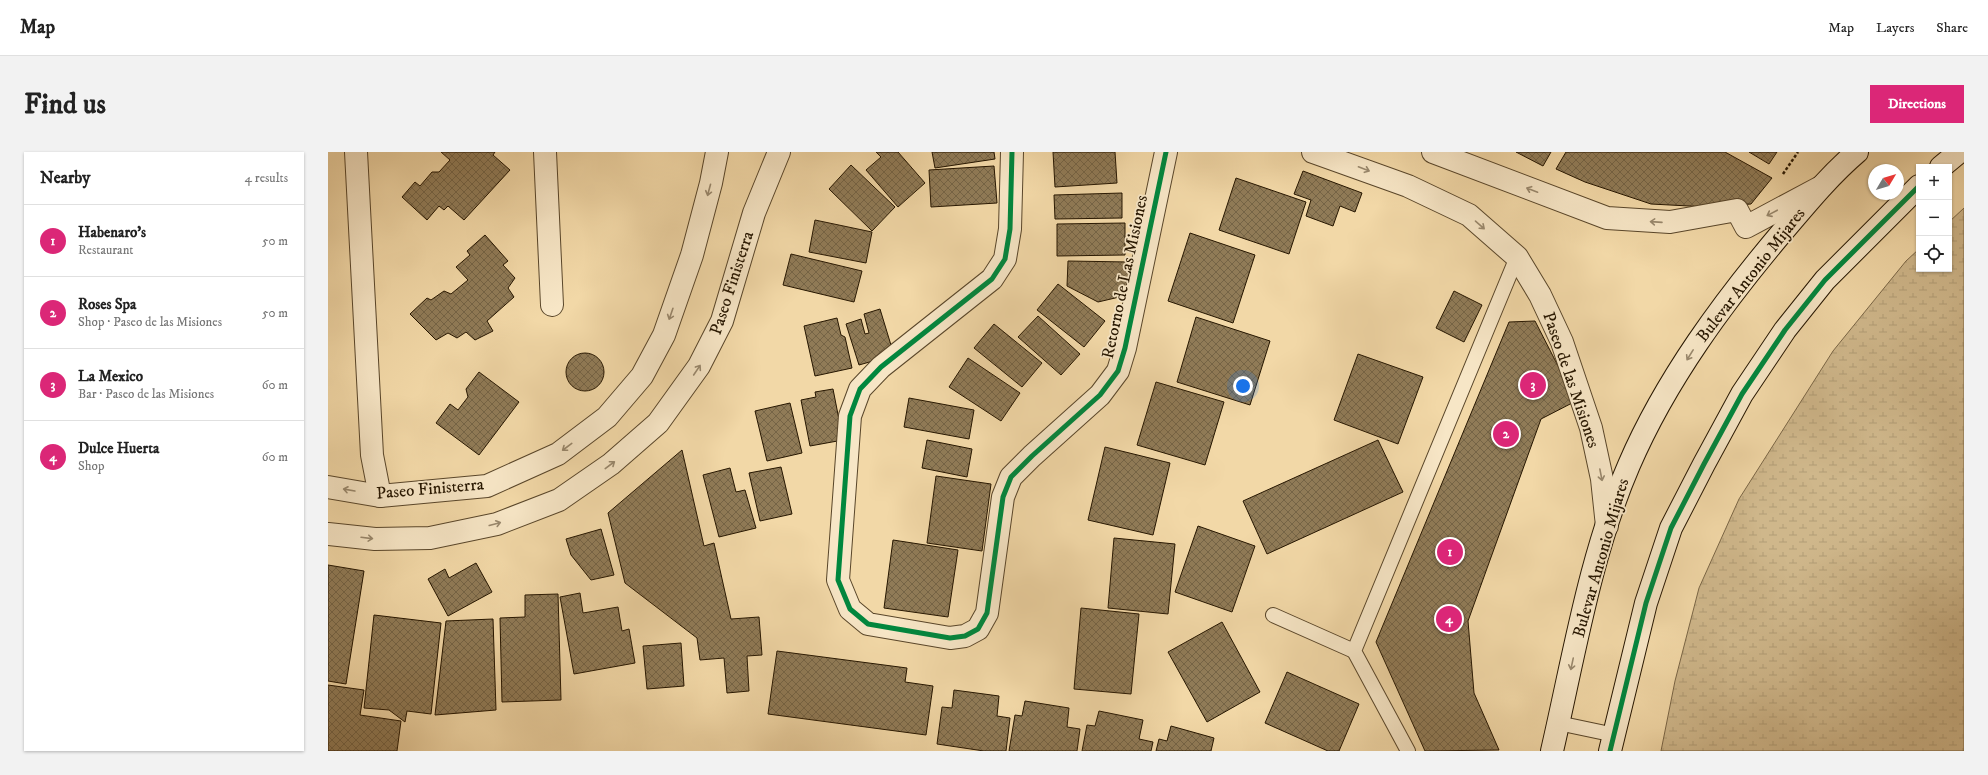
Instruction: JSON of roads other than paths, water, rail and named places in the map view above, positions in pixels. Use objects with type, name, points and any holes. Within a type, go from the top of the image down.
[{"type":"street","points":[[356,152],[372,455],[380,496]]},
{"type":"street","points":[[545,152],[552,305]]},
{"type":"street","name":"Paseo Finisterra","points":[[328,487],[380,496],[487,486],[558,454],[607,417],[642,376],[664,335],[692,255],[711,183],[717,152]]},
{"type":"street","name":"Paseo Finisterra","points":[[328,534],[375,539],[430,538],[497,524],[559,500],[611,464],[658,423],[700,366],[722,321],[754,213],[780,152]]},
{"type":"street","name":"Retorno de Las Misiones","points":[[1012,152],[1010,229],[1005,260],[992,279],[881,367],[860,389],[850,416],[838,580],[850,609],[868,624],[950,638],[966,636],[978,629],[987,613],[1003,497],[1011,477],[1032,456],[1100,395],[1118,371],[1125,348],[1166,152]]},
{"type":"street","name":"Paseo de las Misiones","points":[[1313,152],[1408,186],[1469,215],[1518,257],[1540,295],[1562,342],[1591,428],[1602,479],[1607,526]]},
{"type":"street","points":[[1433,152],[1607,218],[1670,222],[1737,210],[1746,227],[1819,188]]},
{"type":"street","name":"Bulevar Antonio Mijares","points":[[1552,751],[1584,610],[1607,526],[1629,465],[1661,403],[1723,306],[1763,254],[1819,188],[1857,152]]},
{"type":"street","points":[[1944,164],[1959,152]]},
{"type":"street","points":[[1612,743],[1646,603],[1671,528],[1742,394],[1785,330],[1825,280],[1916,189]]},
{"type":"lane","points":[[1354,651],[1518,257]]},
{"type":"lane","points":[[1272,614],[1354,651],[1408,751]]},
{"type":"lane","points":[[1558,723],[1612,743]]},
{"type":"place","name":"La Mexico","points":[[1533,385]]},
{"type":"place","name":"Roses Spa","points":[[1506,434]]},
{"type":"place","name":"Habenaro's","points":[[1450,552]]},
{"type":"place","name":"Dulce Huerta","points":[[1449,619]]}]
